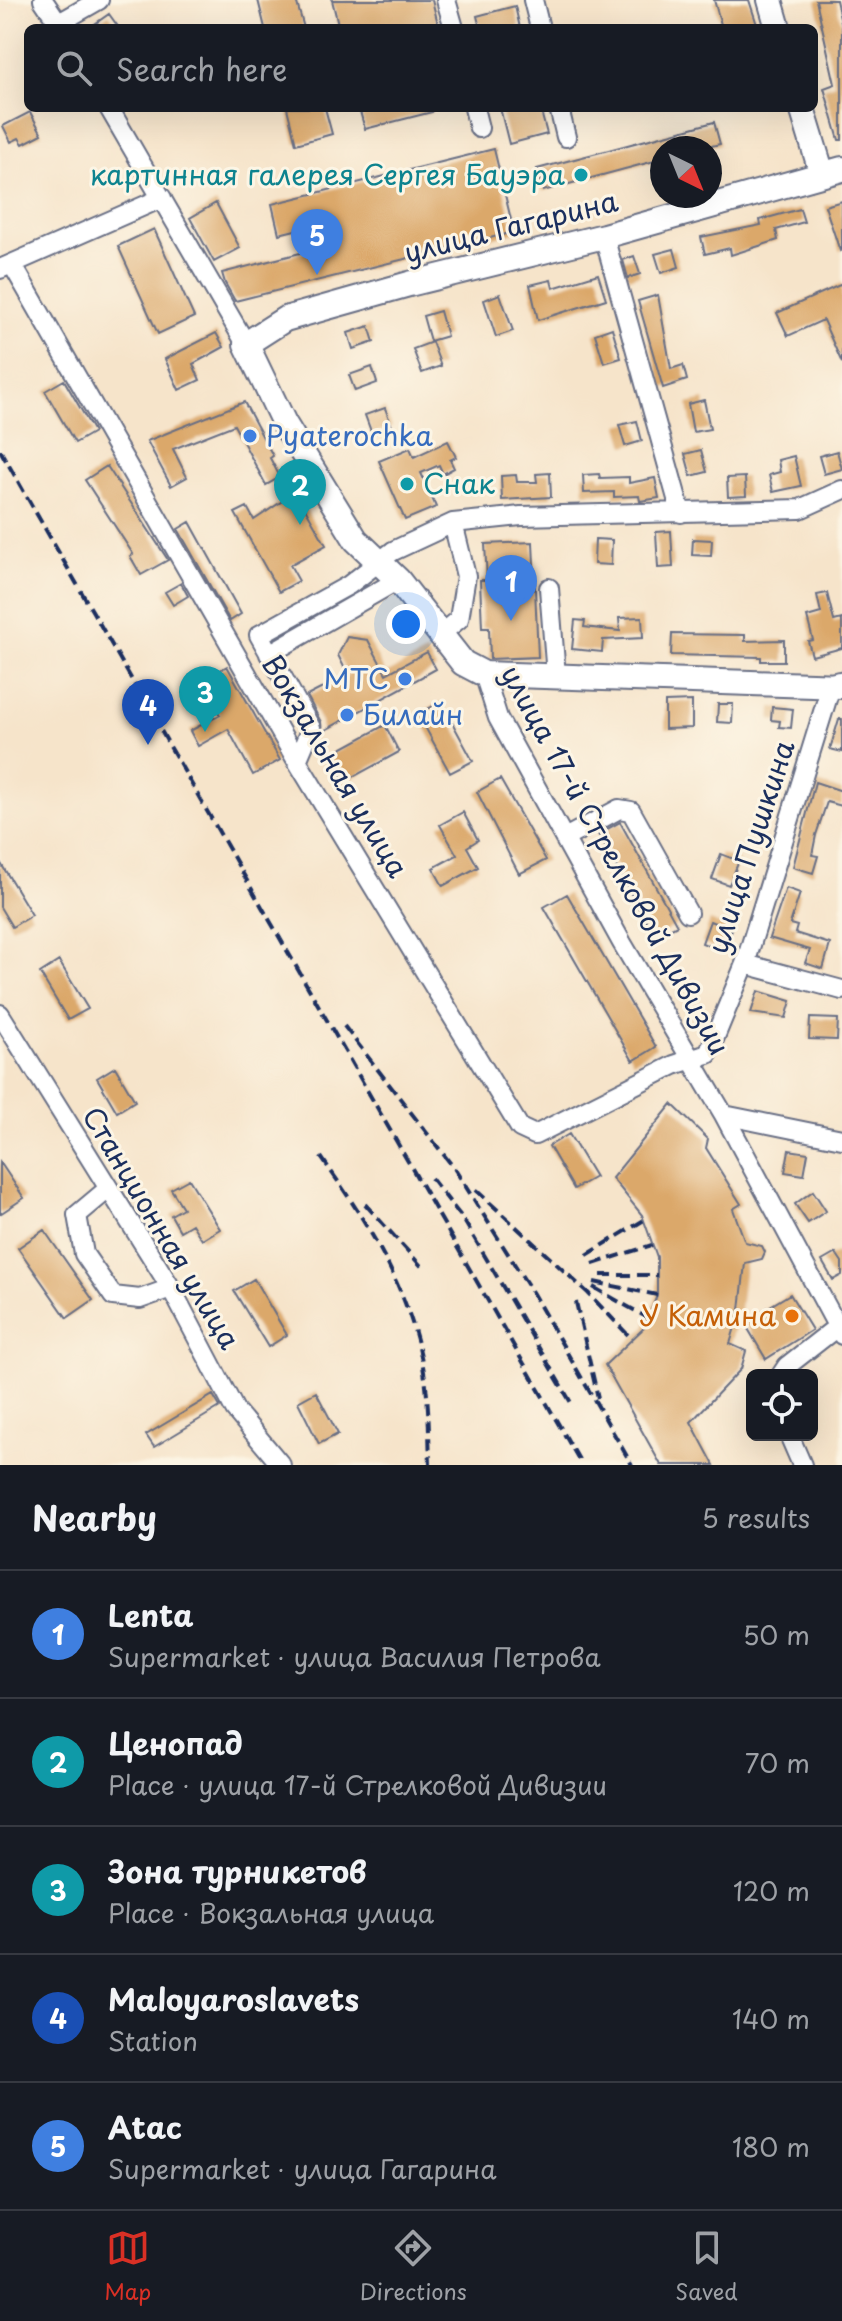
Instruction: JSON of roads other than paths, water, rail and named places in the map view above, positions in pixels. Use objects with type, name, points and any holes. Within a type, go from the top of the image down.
[{"type":"main road","points":[[770,0],[777,24]]},
{"type":"main road","points":[[804,112],[832,172]]},
{"type":"main road","name":"улица Гагарина","points":[[246,344],[285,319],[409,284],[604,236],[832,172]]},
{"type":"main road","name":"улица 17-й Стрелковой Дивизии","points":[[246,344],[284,423],[356,540],[398,580],[443,632],[463,663],[484,674]]},
{"type":"main road","points":[[484,674],[839,683]]},
{"type":"street","points":[[43,0],[59,24]]},
{"type":"street","points":[[63,24],[99,0]]},
{"type":"street","points":[[446,0],[453,24]]},
{"type":"street","points":[[533,0],[539,24]]},
{"type":"street","name":"улица 17-й Стрелковой Дивизии","points":[[111,112],[246,344]]},
{"type":"street","points":[[475,112],[479,128]]},
{"type":"street","points":[[560,112],[566,137]]},
{"type":"street","points":[[6,266],[162,198]]},
{"type":"street","points":[[604,236],[681,513]]},
{"type":"street","name":"Вокзальная улица","points":[[6,266],[297,761],[520,1128],[535,1135],[674,1065],[693,1062]]},
{"type":"street","points":[[297,761],[311,728],[259,635],[349,585],[376,561],[453,523],[521,516],[800,509],[842,490]]},
{"type":"street","points":[[443,632],[459,619],[466,576],[453,523]]},
{"type":"street","points":[[269,654],[398,580]]},
{"type":"street","points":[[549,588],[556,676]]},
{"type":"street","name":"улица 17-й Стрелковой Дивизии","points":[[484,674],[498,718],[724,1115],[839,1331]]},
{"type":"street","name":"улица Пушкина","points":[[693,1062],[708,1054],[745,964],[839,683]]},
{"type":"street","points":[[565,838],[619,809],[631,811],[688,913]]},
{"type":"street","points":[[745,964],[842,990]]},
{"type":"street","name":"Станционная улица","points":[[0,1014],[171,1288],[235,1410],[281,1465]]},
{"type":"street","points":[[724,1115],[842,1139]]},
{"type":"street","points":[[108,1189],[77,1215],[84,1254],[113,1296],[140,1299],[171,1288]]},
{"type":"street","points":[[785,1369],[839,1331]]},
{"type":"street","points":[[792,1441],[802,1465]]},
{"type":"railway","points":[[0,450],[582,1465]]},
{"type":"railway","points":[[344,1026],[454,1168],[532,1292],[632,1465]]},
{"type":"railway","points":[[321,1157],[372,1235],[410,1317],[425,1378],[430,1465]]},
{"type":"railway","points":[[431,1178],[463,1219],[573,1406]]},
{"type":"railway","points":[[476,1190],[588,1293],[632,1339]]},
{"type":"railway","points":[[365,1204],[423,1268]]},
{"type":"railway","points":[[587,1255],[644,1220]]},
{"type":"railway","points":[[593,1264],[652,1245]]},
{"type":"railway","points":[[601,1275],[657,1275]]},
{"type":"railway","points":[[594,1282],[657,1295]]},
{"type":"railway","points":[[593,1287],[648,1318]]},
{"type":"railway","points":[[576,1302],[598,1398]]},
{"type":"place","name":"картинная галерея Сергея Бауэра","points":[[581,175]]},
{"type":"place","name":"Atac","points":[[317,275]]},
{"type":"place","name":"Pyaterochka","points":[[250,436]]},
{"type":"place","name":"Снак","points":[[407,484]]},
{"type":"place","name":"Ценопад","points":[[300,525]]},
{"type":"place","name":"Lenta","points":[[511,621]]},
{"type":"place","name":"МТС","points":[[405,679]]},
{"type":"place","name":"Билайн","points":[[347,715]]},
{"type":"place","name":"Зона турникетов","points":[[205,732]]},
{"type":"place","name":"Maloyaroslavets","points":[[148,745]]},
{"type":"place","name":"У Камина","points":[[792,1316]]}]
